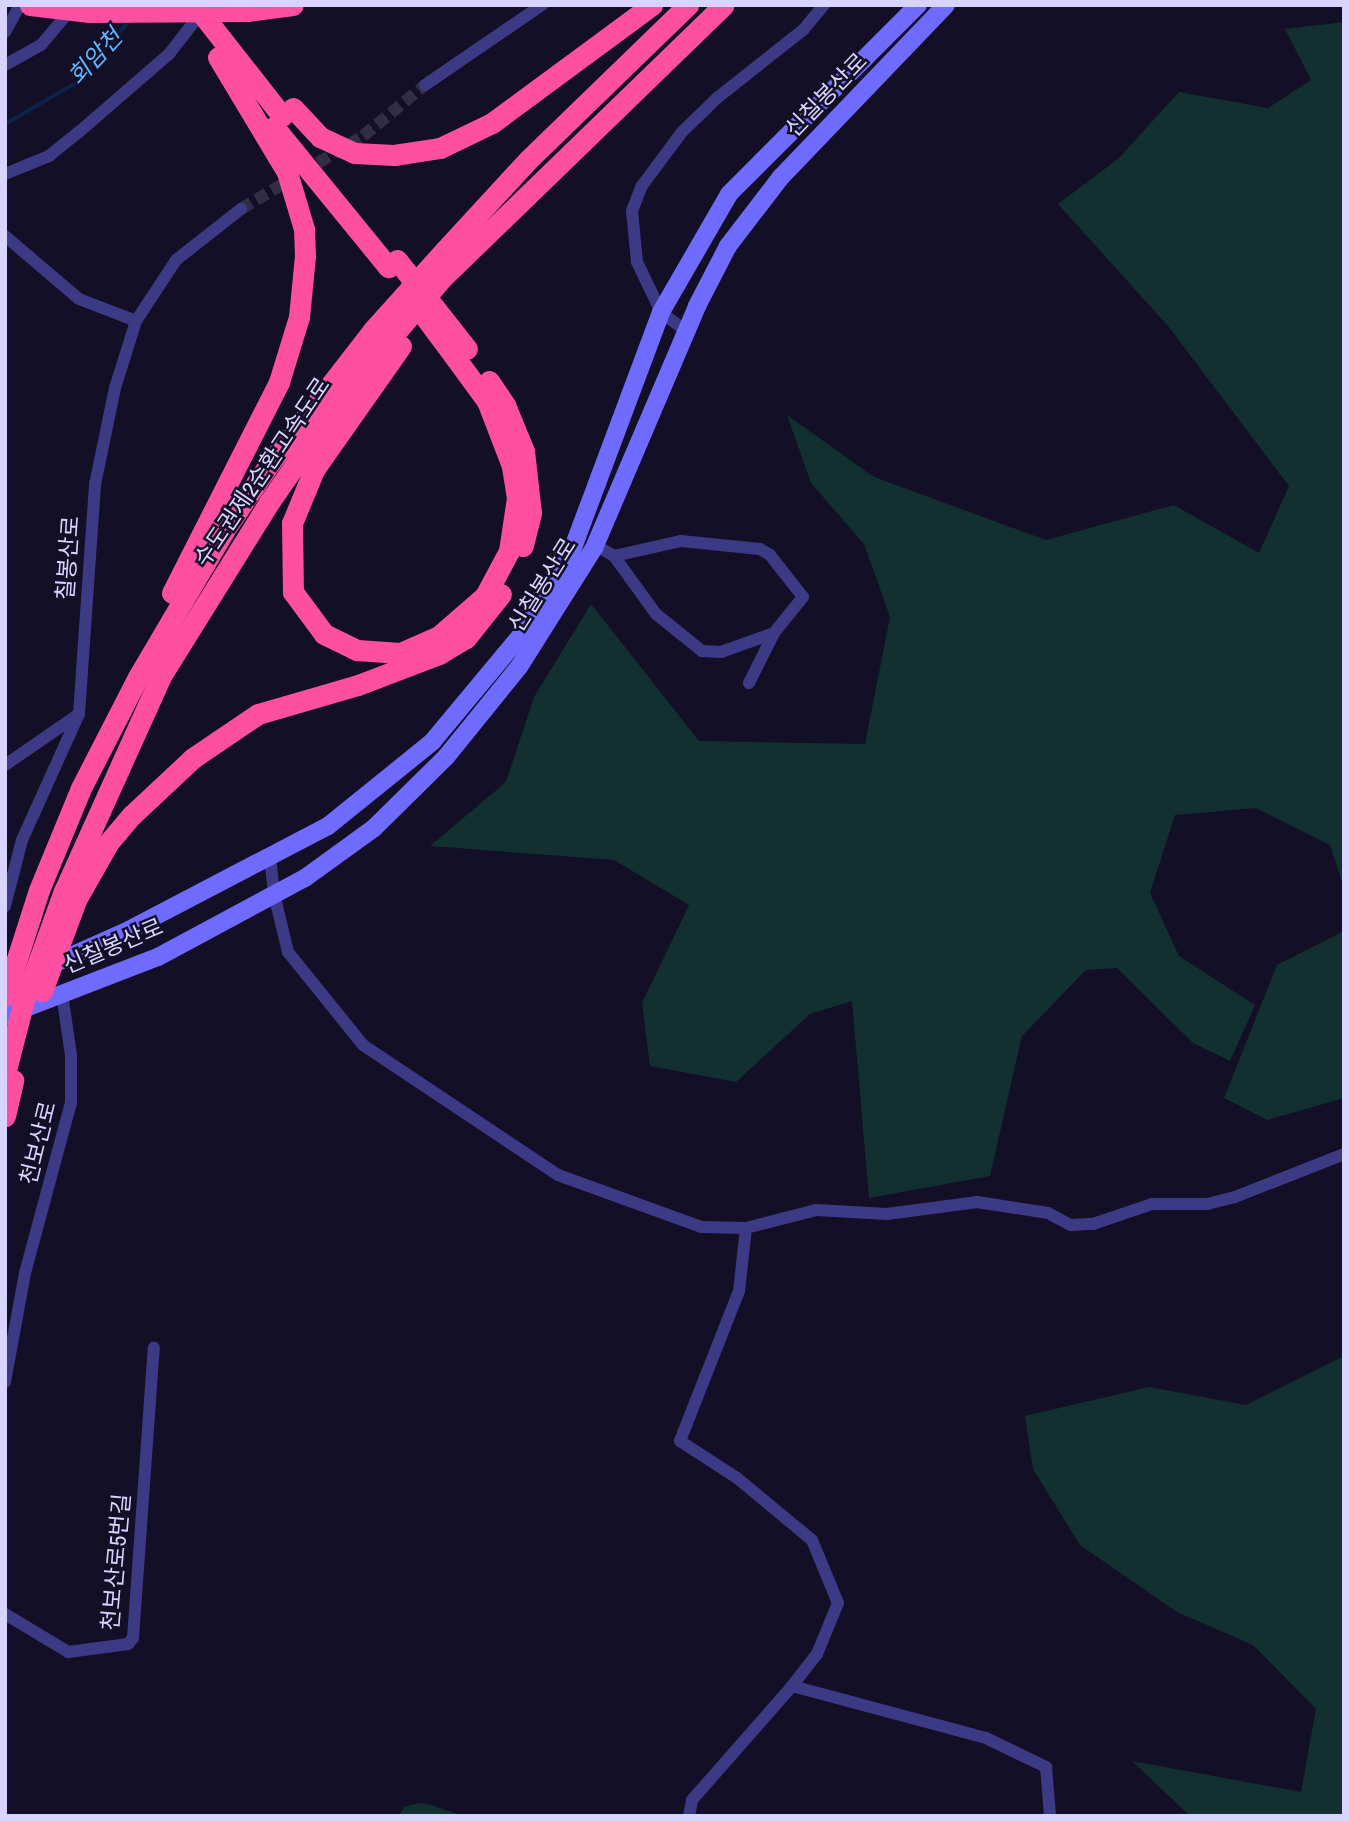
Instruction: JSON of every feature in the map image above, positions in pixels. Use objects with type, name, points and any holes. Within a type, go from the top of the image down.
[{"type":"highway","points":[[30,5],[90,12],[247,11],[293,5]]},
{"type":"highway","points":[[194,6],[218,57],[278,119],[355,153],[394,155],[440,148],[492,123],[652,5]]},
{"type":"highway","name":"수도권제2순환고속도로","points":[[5,996],[39,890],[81,788],[138,677],[227,526],[366,340],[528,160],[688,5]]},
{"type":"highway","name":"수도권제2순환고속도로","points":[[70,894],[161,676],[270,501],[350,386],[478,243],[724,5]]},
{"type":"highway","points":[[5,1116],[9,1077],[70,894],[132,814],[193,758],[258,714],[358,685],[439,654],[467,638],[485,618],[517,564],[531,513],[530,485],[524,451],[505,405],[460,352],[278,119],[194,6]]},
{"type":"highway","points":[[81,788],[126,678],[258,425],[291,351],[304,269],[304,229],[287,172],[278,119]]},
{"type":"highway","points":[[460,352],[486,401],[512,466],[517,498],[509,551],[485,596],[439,636],[400,653],[357,650],[324,634],[293,592],[292,523],[314,470],[478,243]]},
{"type":"street","points":[[5,32],[20,5]]},
{"type":"street","points":[[5,65],[40,45],[74,5]]},
{"type":"street","points":[[425,85],[542,5]]},
{"type":"street","points":[[686,331],[661,312],[632,243],[632,211],[641,187],[690,123],[803,30],[824,5]]},
{"type":"street","name":"신칠봉산로","points":[[5,985],[125,932],[328,826],[432,742],[526,629],[571,552],[661,312],[729,194],[918,5]]},
{"type":"street","name":"신칠봉산로","points":[[5,1016],[159,957],[274,894],[374,828],[446,757],[519,667],[595,545],[686,331],[728,246],[781,177],[946,5]]},
{"type":"street","points":[[5,174],[49,156],[169,54],[194,6]]},
{"type":"street","name":"칠봉산로","points":[[79,714],[94,485],[115,388],[136,321],[176,260],[241,209]]},
{"type":"street","points":[[5,236],[79,299],[136,321]]},
{"type":"street","points":[[614,556],[681,541],[765,551],[803,597],[774,633],[749,684]]},
{"type":"street","points":[[595,545],[614,556],[642,599],[702,651],[721,652],[774,633]]},
{"type":"street","points":[[5,765],[79,714]]},
{"type":"street","points":[[5,906],[22,840],[79,714]]},
{"type":"street","points":[[270,856],[274,894],[288,952],[363,1045],[558,1175],[702,1227],[746,1227],[816,1210],[887,1214],[977,1202],[1048,1213],[1071,1225],[1093,1224],[1152,1204],[1208,1204],[1235,1197],[1344,1154]]},
{"type":"street","name":"천보산로","points":[[5,1382],[25,1273],[71,1103],[71,1055],[62,994]]},
{"type":"street","points":[[689,1816],[692,1800],[817,1654],[838,1603],[812,1540],[737,1478],[680,1441],[739,1291],[746,1227]]},
{"type":"street","name":"천보산로5번길","points":[[5,1614],[68,1651],[128,1644],[133,1638],[154,1348]]},
{"type":"street","points":[[792,1686],[986,1738],[1046,1767],[1050,1816]]},
{"type":"green space","points":[[1344,22],[1344,888],[1330,845],[1256,808],[1175,815],[1150,893],[1179,956],[1255,1005],[1230,1061],[1193,1043],[1117,968],[1086,970],[1022,1036],[990,1176],[869,1198],[852,1001],[810,1014],[736,1082],[650,1066],[642,1003],[689,905],[614,860],[430,846],[506,782],[534,697],[591,604],[699,741],[865,744],[890,617],[864,544],[811,483],[787,415],[874,477],[1046,540],[1174,505],[1259,553],[1289,486],[1168,326],[1058,204],[1118,159],[1179,92],[1268,108],[1311,80],[1285,29]]},
{"type":"green space","points":[[1344,931],[1344,1098],[1267,1120],[1224,1098],[1277,965]]},
{"type":"green space","points":[[1344,1356],[1344,1816],[1190,1816],[1132,1761],[1301,1792],[1316,1709],[1253,1645],[1177,1612],[1080,1545],[1033,1469],[1025,1416],[1149,1387],[1246,1405]]},
{"type":"green space","points":[[418,1803],[463,1816],[399,1816],[404,1807]]},
{"type":"waterway","name":"회암천","points":[[5,124],[76,83],[131,19]]},
{"type":"tunnel","points":[[241,209],[363,136],[425,85]]}]
